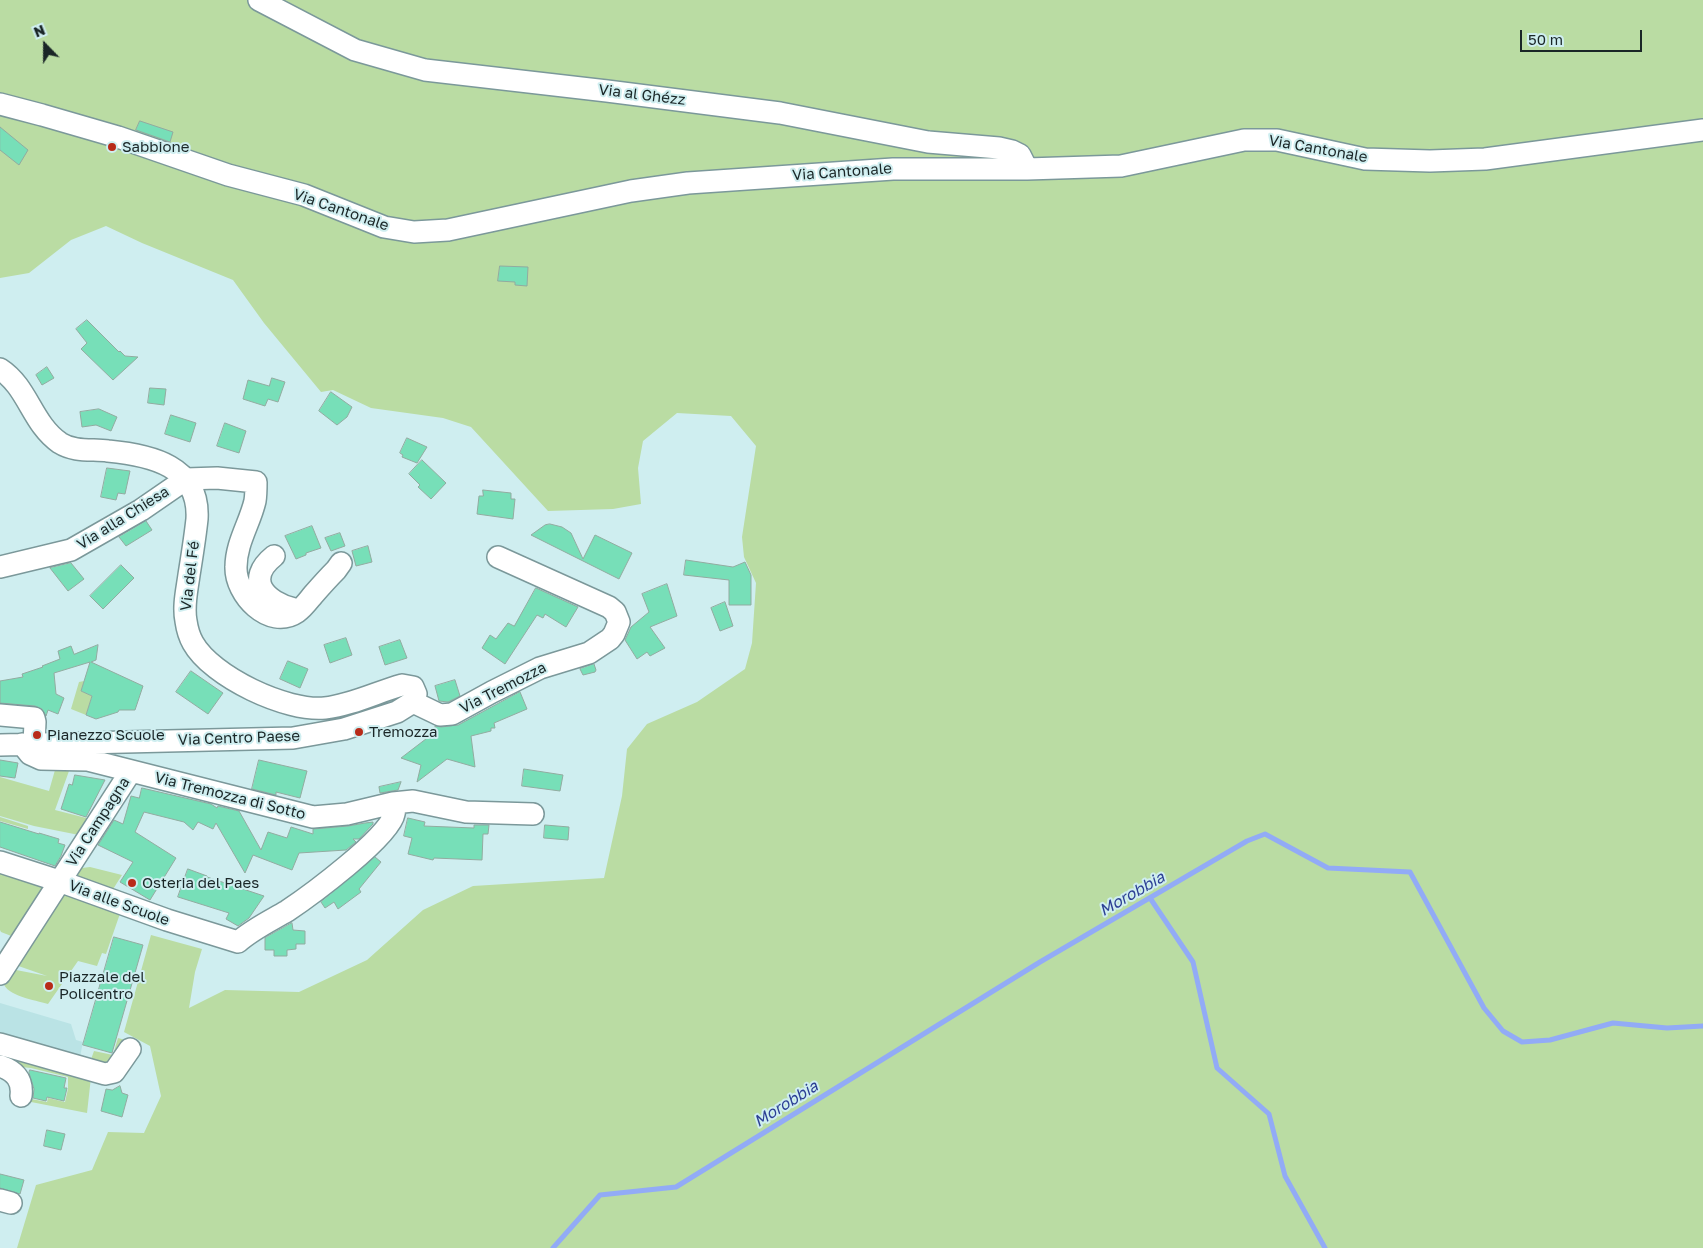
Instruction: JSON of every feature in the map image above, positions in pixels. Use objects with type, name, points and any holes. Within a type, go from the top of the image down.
[{"type":"street","name":"Via al Ghézz","points":[[259,0],[355,50],[425,70],[780,113],[928,142],[999,148],[1020,155],[1027,169]]},
{"type":"street","name":"Via Cantonale","points":[[0,104],[118,138],[228,175],[304,196],[371,223],[414,232],[448,230],[631,191],[688,183],[893,169],[1027,169],[1121,166],[1229,142],[1263,139],[1365,159],[1430,161],[1485,159],[1703,130]]},
{"type":"street","points":[[0,369],[13,379],[44,428],[59,442],[74,449],[124,453],[153,459],[177,470],[186,479],[217,478],[256,482],[255,501],[245,527],[236,567],[237,579],[242,592],[249,602],[259,609],[279,617],[299,610],[341,563]]},
{"type":"street","name":"Via alla Chiesa","points":[[0,567],[71,550],[141,510],[186,479]]},
{"type":"street","name":"Via del Fé","points":[[186,479],[192,488],[198,510],[186,594],[186,620],[192,643],[208,661],[226,675],[251,689],[271,698],[302,707],[325,708],[337,706],[402,685],[413,687],[416,691],[412,702]]},
{"type":"street","points":[[274,556],[268,561],[260,574],[259,579],[264,593],[278,604],[299,610]]},
{"type":"street","name":"Via Tremozza","points":[[412,702],[440,715],[452,714],[540,668],[589,653],[610,639],[614,634],[619,622],[614,612],[609,608],[498,556]]},
{"type":"street","name":"Via Centro Paese","points":[[0,745],[293,738],[352,727],[397,712],[412,702]]},
{"type":"street","points":[[0,715],[34,718],[35,722],[28,744]]},
{"type":"street","name":"Via Tremozza di Sotto","points":[[28,744],[30,754],[41,759],[88,760],[313,816],[347,814],[393,803],[413,801],[466,812],[533,814]]},
{"type":"street","name":"Via Campagna","points":[[2,966],[131,771]]},
{"type":"street","name":"Via alle Scuole","points":[[0,862],[167,920],[238,942],[247,934],[288,910],[366,850],[394,815],[393,803]]},
{"type":"street","points":[[0,1044],[105,1074],[114,1072],[130,1049]]},
{"type":"street","points":[[0,1066],[19,1078],[22,1090],[21,1096]]},
{"type":"shaded area","points":[[0,1003],[71,1024],[76,1040],[83,1042],[79,1062],[0,1040]]},
{"type":"green space","points":[[0,0],[1703,0],[1703,1248],[17,1248],[36,1185],[92,1170],[108,1132],[144,1133],[161,1096],[150,1046],[124,1032],[151,935],[202,949],[195,972],[189,1008],[225,990],[299,992],[367,960],[423,910],[473,886],[604,878],[622,796],[627,749],[647,724],[697,702],[745,669],[752,643],[756,583],[744,557],[742,537],[756,446],[731,416],[677,413],[643,441],[638,468],[641,504],[613,509],[548,511],[471,427],[443,418],[371,408],[333,390],[321,392],[264,323],[233,280],[142,243],[106,226],[71,240],[29,273],[0,278]]},
{"type":"green space","points":[[84,681],[81,691],[92,696],[86,715],[71,709],[79,682]]},
{"type":"green space","points":[[69,767],[115,775],[115,778],[88,772],[69,771],[55,810],[94,820],[84,836],[34,826],[0,816],[0,777],[49,791],[55,770]]},
{"type":"green space","points":[[0,817],[28,826],[28,829],[0,821]]},
{"type":"green space","points":[[90,867],[122,875],[110,894],[73,880],[74,869]]},
{"type":"green space","points":[[0,869],[38,882],[45,892],[19,939],[0,930]]},
{"type":"green space","points":[[59,881],[123,905],[106,954],[102,953],[97,966],[78,961],[48,1004],[15,994],[5,987],[3,982],[11,969],[47,976],[7,962]]},
{"type":"green space","points":[[118,1038],[125,1040],[115,1067],[89,1065],[94,1051],[113,1055]]},
{"type":"green space","points":[[11,1059],[91,1077],[87,1113],[26,1101],[26,1098],[47,1102],[48,1098],[65,1102],[68,1077],[31,1068],[11,1066]]},
{"type":"building","points":[[140,121],[173,132],[170,142],[136,130]]},
{"type":"building","points":[[0,127],[28,150],[19,165],[0,150]]},
{"type":"building","points":[[500,266],[528,267],[527,286],[515,285],[515,282],[498,281]]},
{"type":"building","points":[[87,320],[119,352],[125,356],[138,357],[113,380],[81,349],[87,343],[76,329]]},
{"type":"building","points":[[47,367],[54,378],[42,385],[36,375]]},
{"type":"building","points":[[272,378],[285,382],[278,402],[268,399],[265,406],[243,399],[248,380],[269,386]]},
{"type":"building","points":[[150,388],[166,389],[164,405],[148,403]]},
{"type":"building","points":[[331,392],[352,407],[347,417],[337,425],[319,411]]},
{"type":"building","points":[[99,409],[117,417],[111,431],[96,425],[82,427],[80,412]]},
{"type":"building","points":[[171,415],[196,423],[190,442],[165,434]]},
{"type":"building","points":[[225,423],[246,431],[239,453],[217,446]]},
{"type":"building","points":[[407,438],[427,447],[417,463],[402,457],[403,455],[400,453]]},
{"type":"building","points":[[422,460],[446,483],[431,499],[418,487],[420,485],[409,474]]},
{"type":"building","points":[[107,468],[130,471],[125,494],[118,493],[116,500],[101,497]]},
{"type":"building","points":[[483,490],[511,493],[511,499],[515,499],[513,519],[477,514],[479,496],[483,496]]},
{"type":"building","points":[[146,521],[152,530],[126,546],[119,537]]},
{"type":"building","points":[[550,524],[562,527],[571,533],[583,559],[595,535],[632,553],[619,579],[531,535],[545,525]]},
{"type":"building","points":[[312,526],[321,548],[296,559],[285,536]]},
{"type":"building","points":[[340,533],[345,546],[331,551],[325,538]]},
{"type":"building","points":[[368,546],[372,562],[356,566],[352,551]]},
{"type":"building","points":[[686,560],[733,567],[745,562],[751,575],[751,605],[729,605],[729,580],[684,575]]},
{"type":"building","points":[[71,563],[84,579],[68,591],[50,568]]},
{"type":"building","points":[[121,565],[134,578],[103,609],[90,596]]},
{"type":"building","points":[[667,584],[677,616],[650,627],[665,648],[650,656],[647,652],[637,659],[625,640],[631,627],[649,612],[642,594]]},
{"type":"building","points":[[536,588],[578,607],[566,627],[545,614],[543,618],[537,615],[505,664],[482,648],[490,635],[496,639],[508,623],[514,626]]},
{"type":"building","points":[[725,602],[733,626],[720,631],[711,608]]},
{"type":"building","points":[[346,638],[352,655],[330,663],[324,645]]},
{"type":"building","points":[[400,640],[407,658],[385,665],[379,647]]},
{"type":"building","points":[[98,645],[96,660],[91,662],[143,686],[135,710],[119,710],[96,719],[86,715],[92,696],[81,691],[90,662],[54,673],[56,694],[64,698],[58,714],[48,710],[46,716],[42,709],[35,706],[0,703],[0,681],[23,677],[22,674],[60,659],[58,651],[71,646],[74,654]]},
{"type":"building","points":[[288,661],[308,669],[300,688],[280,679]]},
{"type":"building","points":[[594,664],[595,672],[583,675],[580,669]]},
{"type":"building","points":[[191,671],[223,693],[208,714],[176,692]]},
{"type":"building","points":[[455,680],[460,696],[448,702],[439,701],[435,686]]},
{"type":"building","points":[[520,692],[527,709],[494,723],[495,728],[491,728],[491,731],[471,736],[475,767],[447,759],[417,782],[421,765],[401,758],[435,732],[435,726],[458,725]]},
{"type":"building","points":[[0,760],[18,763],[15,778],[0,776]]},
{"type":"building","points":[[259,760],[307,771],[300,798],[252,789]]},
{"type":"building","points":[[524,769],[563,775],[560,791],[522,786]]},
{"type":"building","points":[[75,775],[105,780],[86,817],[61,809],[69,784],[72,785]]},
{"type":"building","points":[[401,782],[398,790],[380,793],[379,787]]},
{"type":"building","points":[[142,788],[211,804],[217,808],[218,806],[239,811],[261,850],[268,832],[287,838],[291,827],[313,834],[313,829],[373,822],[373,824],[359,839],[353,839],[356,842],[346,850],[299,853],[292,870],[253,855],[245,873],[216,823],[213,829],[198,822],[193,830],[184,822],[144,812],[135,832],[176,858],[150,900],[120,882],[133,862],[98,845],[114,820],[123,824],[131,796],[139,798]]},
{"type":"building","points":[[408,818],[425,822],[424,826],[474,828],[474,825],[489,825],[488,834],[483,834],[482,860],[434,858],[433,860],[408,854],[412,838],[404,836]]},
{"type":"building","points":[[0,822],[59,839],[58,843],[65,845],[55,866],[0,847]]},
{"type":"building","points":[[545,825],[569,827],[568,840],[544,838]]},
{"type":"building","points":[[375,857],[381,862],[359,889],[361,892],[338,909],[334,902],[325,908],[321,902]]},
{"type":"building","points":[[188,869],[264,896],[249,918],[238,926],[226,919],[229,913],[178,897]]},
{"type":"building","points":[[292,923],[293,930],[305,931],[305,944],[296,944],[296,949],[287,950],[287,956],[274,956],[274,950],[265,950],[265,938]]},
{"type":"building","points":[[114,937],[143,945],[112,1053],[83,1045]]},
{"type":"building","points":[[30,1070],[66,1078],[64,1088],[67,1088],[64,1101],[47,1097],[46,1101],[33,1098],[34,1089],[29,1073]]},
{"type":"building","points":[[120,1086],[122,1093],[128,1095],[122,1117],[101,1111],[106,1089],[112,1090]]},
{"type":"building","points":[[47,1130],[65,1134],[61,1150],[44,1146]]},
{"type":"building","points":[[0,1174],[24,1180],[20,1194],[0,1188]]},
{"type":"waterway","name":"Morobbia","points":[[553,1248],[600,1195],[676,1187],[1040,962],[1247,841],[1265,834],[1328,868],[1410,872],[1484,1008],[1503,1031],[1522,1042],[1550,1040],[1613,1023],[1667,1028],[1703,1026]]},
{"type":"waterway","points":[[1150,898],[1193,962],[1217,1068],[1269,1114],[1285,1176],[1325,1248]]},
{"type":"place","name":"Sabbione","points":[[112,147]]},
{"type":"place","name":"Tremozza","points":[[359,732]]},
{"type":"place","name":"Pianezzo Scuole","points":[[37,735]]},
{"type":"place","name":"Osteria del Paes","points":[[132,883]]},
{"type":"place","name":"Piazzale del Policentro","points":[[49,986]]}]
